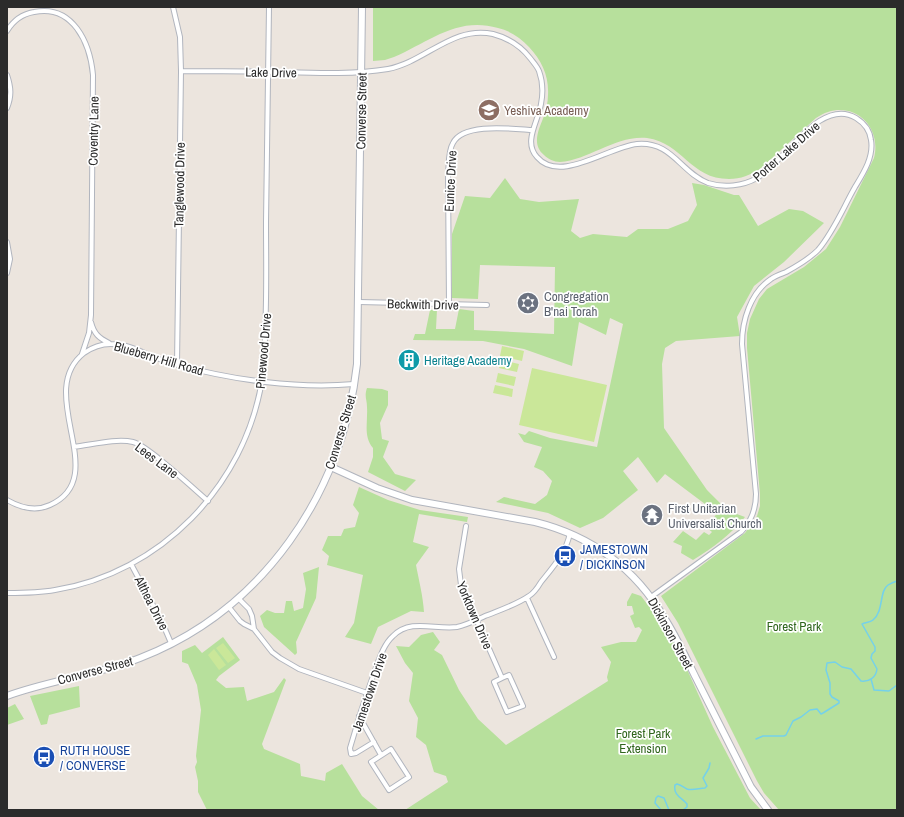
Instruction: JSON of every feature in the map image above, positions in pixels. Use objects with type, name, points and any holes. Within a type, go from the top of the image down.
[{"type":"main road","name":"Converse Street","points":[[7,696],[44,684],[110,669],[142,657],[171,643],[208,621],[238,598],[272,564],[293,537],[314,504],[331,467],[344,429],[354,384],[358,353],[362,7]]},
{"type":"main road","name":"Dickinson Street","points":[[331,467],[377,488],[412,500],[535,522],[570,533],[591,543],[612,558],[638,582],[651,597],[670,628],[751,787],[768,810]]},
{"type":"street","name":"Tanglewood Drive","points":[[173,7],[180,37],[181,71],[177,364]]},
{"type":"street","name":"Pinewood Drive","points":[[7,593],[42,592],[69,587],[107,575],[131,564],[175,534],[195,517],[224,478],[244,443],[262,382],[264,359],[266,308],[269,7]]},
{"type":"street","name":"Coventry Lane","points":[[7,31],[16,21],[30,13],[40,11],[56,13],[69,20],[78,29],[90,54],[93,75],[90,320],[89,333],[82,354]]},
{"type":"street","name":"Porter Lake Drive","points":[[361,71],[386,69],[400,65],[422,56],[450,39],[464,34],[495,34],[520,47],[538,69],[542,85],[542,98],[531,141],[532,150],[539,160],[551,167],[564,167],[575,165],[628,145],[652,145],[666,150],[688,170],[701,179],[716,185],[724,186],[740,185],[757,179],[779,160],[810,128],[829,116],[842,113],[863,123],[870,136],[871,149],[866,167],[838,220],[822,244],[806,260],[766,283],[755,296],[746,314],[742,332],[742,344],[756,494],[755,506],[750,521],[741,532],[651,597]]},
{"type":"street","name":"Lake Drive","points":[[181,71],[361,71]]},
{"type":"street","points":[[7,75],[11,91],[10,102],[7,108]]},
{"type":"street","name":"Eunice Drive","points":[[449,304],[448,174],[453,142],[465,132],[476,129],[533,130]]},
{"type":"street","points":[[7,242],[10,259],[7,273]]},
{"type":"street","name":"Beckwith Drive","points":[[359,302],[487,305]]},
{"type":"street","points":[[90,320],[96,334],[110,344]]},
{"type":"street","name":"Blueberry Hill Road","points":[[7,500],[22,507],[35,509],[48,506],[63,498],[69,490],[75,476],[76,467],[65,389],[66,382],[70,369],[76,360],[82,354],[99,345],[110,344],[128,346],[177,364],[215,374],[262,382],[314,385],[354,384]]},
{"type":"street","name":"Lees Lane","points":[[74,447],[118,441],[136,443],[148,450],[208,501]]},
{"type":"street","name":"Yorktown Drive","points":[[466,526],[459,575],[461,585],[502,678]]},
{"type":"street","name":"Jamestown Drive","points":[[374,742],[356,753],[351,754],[350,748],[359,716],[383,650],[391,638],[398,632],[418,625],[458,627],[527,598],[534,592],[560,557],[568,542],[570,533]]},
{"type":"street","name":"Althea Drive","points":[[131,564],[162,622],[171,643]]},
{"type":"street","points":[[238,598],[249,609],[252,616],[254,629]]},
{"type":"street","points":[[527,598],[554,657]]},
{"type":"street","points":[[228,606],[240,621],[254,629],[272,652],[290,665],[367,693]]},
{"type":"street","points":[[509,675],[523,706],[508,712],[494,682],[502,678],[509,675]]},
{"type":"street","points":[[359,716],[381,755]]},
{"type":"street","points":[[391,749],[409,777],[388,790],[371,762],[381,755],[391,749]]},
{"type":"green space","name":"Forest Park","points":[[373,7],[897,7],[897,810],[779,810],[764,793],[757,781],[678,623],[661,596],[745,533],[757,516],[760,506],[760,494],[747,348],[747,333],[750,319],[759,299],[767,289],[804,267],[826,249],[840,227],[874,158],[875,145],[873,133],[868,124],[860,116],[850,111],[839,110],[828,112],[816,118],[760,169],[745,176],[733,179],[716,177],[705,173],[670,147],[659,141],[647,138],[624,140],[581,157],[560,162],[549,159],[540,151],[538,146],[538,131],[545,114],[548,100],[547,81],[544,69],[538,58],[522,40],[507,31],[498,28],[483,25],[469,25],[444,32],[394,57],[385,60],[373,61]]},
{"type":"green space","points":[[505,178],[520,199],[539,202],[579,199],[571,231],[580,238],[593,234],[627,237],[638,229],[668,229],[688,221],[697,205],[692,183],[704,185],[734,195],[739,195],[758,226],[789,209],[803,211],[824,223],[784,262],[754,286],[737,317],[740,336],[676,341],[665,348],[662,364],[664,428],[707,490],[722,505],[734,513],[745,517],[721,541],[693,560],[681,553],[682,546],[673,542],[683,531],[696,540],[704,532],[709,535],[712,532],[707,528],[717,513],[665,474],[657,483],[638,457],[623,471],[638,490],[603,518],[580,528],[548,513],[496,502],[504,497],[535,504],[547,495],[552,481],[543,471],[534,467],[542,447],[524,442],[518,433],[525,435],[529,431],[550,438],[597,447],[623,324],[610,318],[606,335],[579,322],[572,366],[524,349],[483,341],[413,340],[415,334],[425,334],[430,310],[437,309],[436,329],[455,329],[459,309],[474,311],[474,330],[554,334],[555,267],[480,265],[478,299],[452,298],[452,234],[465,196],[490,198]]},
{"type":"green space","points":[[502,346],[524,351],[522,361],[500,356]]},
{"type":"green space","points":[[501,360],[519,364],[517,372],[499,368]]},
{"type":"green space","points":[[532,368],[607,385],[594,442],[519,425]]},
{"type":"green space","points":[[498,373],[516,377],[514,386],[496,382]]},
{"type":"green space","points":[[495,385],[513,389],[512,397],[493,393]]},
{"type":"green space","points":[[367,388],[388,391],[388,405],[380,423],[382,439],[389,441],[383,457],[395,474],[416,480],[405,491],[368,472],[373,457],[373,448],[367,434]]},
{"type":"green space","points":[[359,487],[388,500],[420,510],[468,517],[467,522],[419,514],[413,542],[429,547],[416,565],[424,612],[411,611],[378,627],[371,644],[345,637],[354,623],[363,575],[327,565],[329,556],[322,550],[328,536],[341,536],[344,529],[355,527],[359,513],[353,505]]},
{"type":"green space","points":[[319,567],[316,598],[296,642],[297,653],[295,655],[264,627],[260,616],[267,610],[275,613],[284,613],[286,601],[292,601],[294,611],[303,608],[306,589],[303,573]]},
{"type":"green space","name":"Forest Park Extension","points":[[632,593],[641,596],[651,609],[653,605],[681,656],[713,727],[750,798],[761,810],[405,810],[448,782],[446,776],[434,772],[426,745],[416,737],[418,718],[409,701],[413,673],[405,663],[396,646],[409,647],[421,635],[433,632],[440,642],[434,650],[442,655],[459,690],[478,719],[506,745],[608,681],[607,677],[611,662],[601,647],[621,642],[636,642],[642,630],[639,627],[635,628],[630,616],[634,614],[632,606],[627,606],[627,602]]},
{"type":"green space","points":[[223,637],[240,660],[216,680],[226,688],[244,687],[247,701],[274,692],[284,678],[286,680],[262,744],[264,749],[300,764],[301,776],[325,781],[326,773],[342,764],[362,796],[379,810],[207,810],[198,792],[198,781],[195,767],[197,762],[196,756],[201,710],[197,685],[188,664],[182,662],[182,651],[195,645],[202,653]]},
{"type":"green space","points":[[223,643],[235,658],[228,663],[216,648]]},
{"type":"green space","points":[[214,649],[226,665],[219,670],[208,655]]},
{"type":"green space","points":[[79,686],[80,707],[49,715],[47,724],[41,725],[30,696]]},
{"type":"green space","points":[[15,704],[24,719],[7,725],[7,708]]},
{"type":"waterway","points":[[756,739],[763,736],[784,736],[786,735],[793,721],[810,710],[817,709],[821,714],[839,703],[839,701],[830,694],[830,683],[826,670],[827,663],[835,662],[842,667],[851,669],[861,681],[867,681],[874,677],[877,669],[871,658],[875,651],[875,647],[862,624],[872,621],[879,612],[885,588],[889,584],[897,581]]},
{"type":"waterway","points":[[871,679],[874,690],[889,691],[897,685]]},
{"type":"waterway","points":[[683,810],[687,807],[687,804],[678,796],[675,791],[675,785],[678,784],[689,790],[705,788],[707,786],[703,778],[709,768],[710,763]]},
{"type":"waterway","points":[[661,810],[655,803],[658,796],[664,798],[669,810]]},
{"type":"place","name":"Yeshiva Academy","points":[[489,110]]},
{"type":"place","name":"Congregation B'nai Torah","points":[[528,303]]},
{"type":"place","name":"Heritage Academy","points":[[409,360]]},
{"type":"place","name":"First Unitarian Universalist Church","points":[[652,515]]},
{"type":"place","name":"JAMESTOWN / DICKINSON","points":[[565,556]]},
{"type":"place","name":"RUTH HOUSE / CONVERSE","points":[[44,757]]}]
